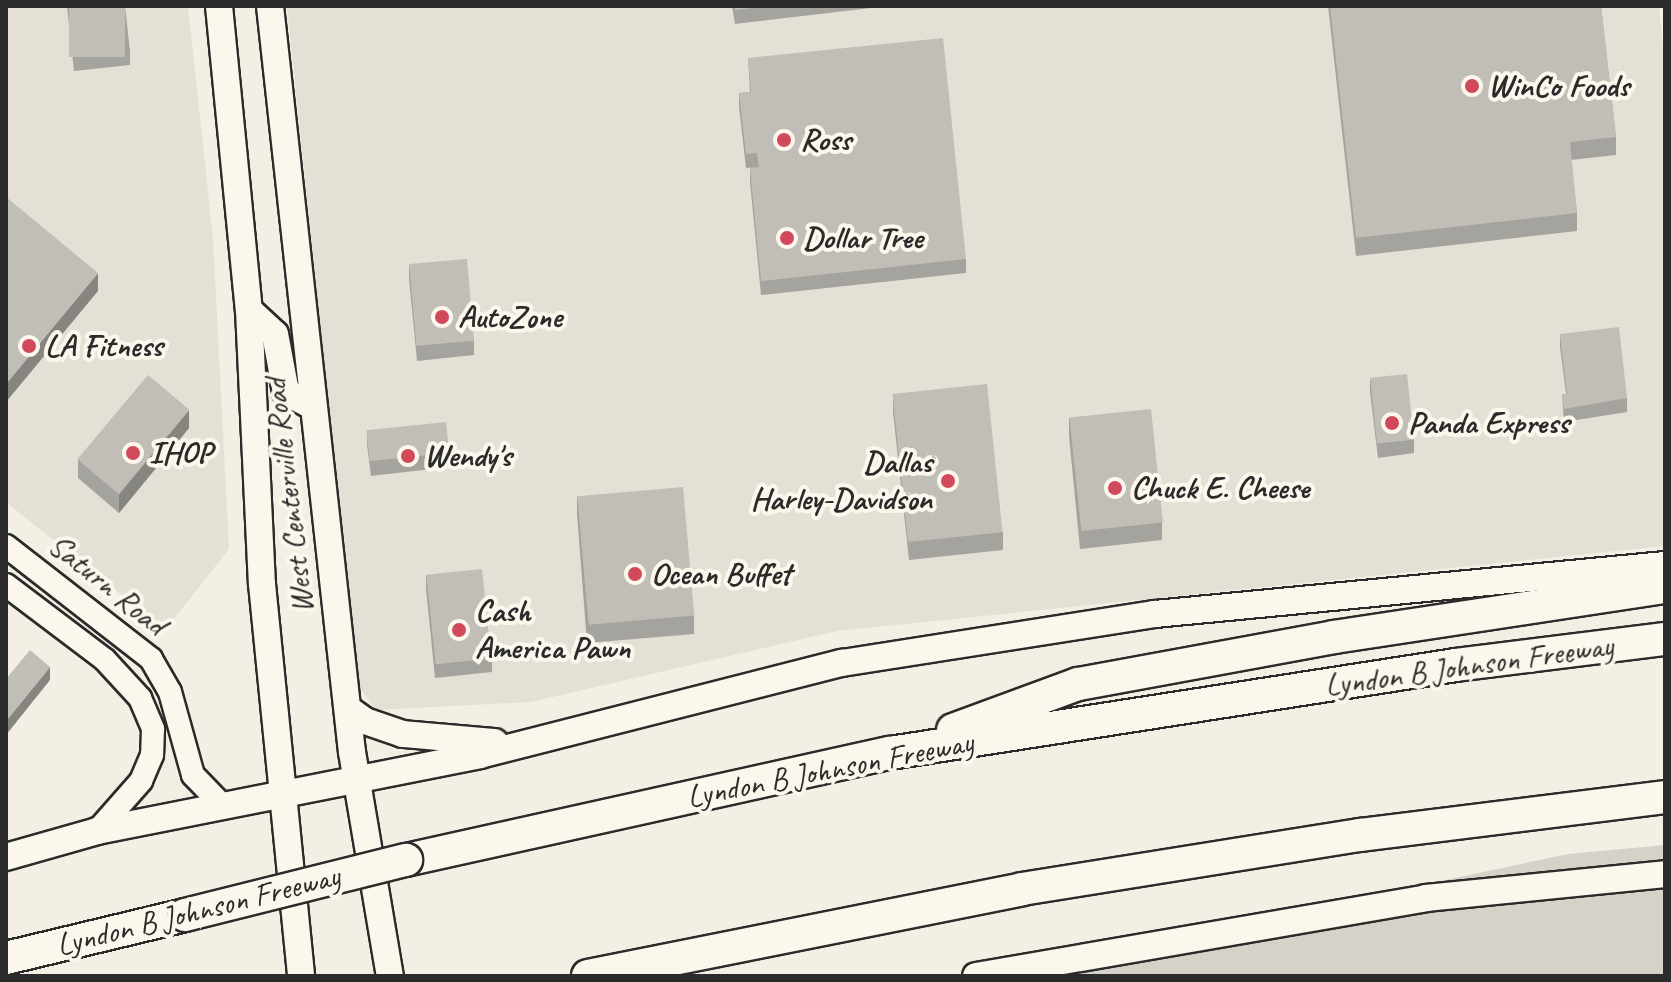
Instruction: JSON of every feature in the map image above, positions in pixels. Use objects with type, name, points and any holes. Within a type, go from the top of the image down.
[{"type":"highway","points":[[890,753],[1078,684],[1334,637],[1665,587]]},
{"type":"highway","name":"Lyndon B Johnson Freeway","points":[[6,958],[406,860],[890,753],[1456,665],[1665,639]]},
{"type":"highway","points":[[588,976],[1037,886],[1361,835],[1665,797]]},
{"type":"main road","name":"West Centerville Road","points":[[219,6],[249,310],[262,584],[287,796],[301,976]]},
{"type":"main road","name":"West Centerville Road","points":[[270,6],[300,258],[310,405],[356,780],[390,976]]},
{"type":"main road","points":[[249,310],[275,334],[286,392],[310,405]]},
{"type":"main road","points":[[6,857],[97,831],[222,805],[287,796],[842,663],[1155,614],[1665,565]]},
{"type":"main road","points":[[348,709],[365,721],[403,734],[522,742]]},
{"type":"main road","points":[[976,976],[1411,901],[1665,874]]},
{"type":"street","name":"Saturn Road","points":[[6,546],[151,659],[170,692],[193,775],[222,805]]},
{"type":"street","name":"Saturn Road","points":[[6,585],[105,660],[140,698],[153,729],[152,755],[141,781],[97,831]]},
{"type":"shaded area","points":[[6,6],[188,6],[213,239],[229,549],[165,630],[6,502]]},
{"type":"shaded area","points":[[287,6],[1659,6],[1665,69],[1665,546],[837,631],[531,702],[376,710],[358,686]]},
{"type":"shaded area","points":[[1665,845],[1665,976],[991,976],[1568,854]]},
{"type":"building","points":[[69,6],[125,6],[125,57],[69,57]]},
{"type":"building","points":[[734,6],[772,6],[735,10]]},
{"type":"building","name":"WinCo Foods","points":[[1330,6],[1601,6],[1616,137],[1570,142],[1577,213],[1356,238]]},
{"type":"building","points":[[943,38],[966,259],[761,281],[750,168],[759,167],[757,153],[746,154],[739,93],[751,92],[748,58]]},
{"type":"building","name":"LA Fitness","points":[[6,197],[98,273],[6,384]]},
{"type":"building","name":"AutoZone","points":[[467,259],[474,341],[416,346],[409,264]]},
{"type":"building","points":[[1619,327],[1627,398],[1564,409],[1562,394],[1567,394],[1560,334]]},
{"type":"building","name":"Panda Express","points":[[1407,374],[1414,440],[1377,444],[1370,378]]},
{"type":"building","name":"IHOP","points":[[148,375],[189,410],[119,494],[77,459]]},
{"type":"building","name":"Dallas Harley-Davidson","points":[[987,384],[1003,532],[908,542],[893,394]]},
{"type":"building","name":"Chuck E. Cheese","points":[[1151,409],[1163,522],[1081,531],[1069,418]]},
{"type":"building","points":[[446,422],[449,453],[370,461],[366,430]]},
{"type":"building","name":"Ocean Buffet","points":[[683,487],[694,616],[589,625],[577,496]]},
{"type":"building","name":"Cash America Pawn","points":[[482,569],[491,659],[436,664],[426,575]]},
{"type":"building","points":[[30,650],[50,667],[6,721],[6,679]]},
{"type":"place","name":"WinCo Foods","points":[[1472,86]]},
{"type":"place","name":"Ross","points":[[784,140]]},
{"type":"place","name":"Dollar Tree","points":[[787,238]]},
{"type":"place","name":"AutoZone","points":[[442,317]]},
{"type":"place","name":"LA Fitness","points":[[29,346]]},
{"type":"place","name":"Panda Express","points":[[1392,423]]},
{"type":"place","name":"IHOP","points":[[133,453]]},
{"type":"place","name":"Wendy's","points":[[408,456]]},
{"type":"place","name":"Dallas Harley-Davidson","points":[[948,481]]},
{"type":"place","name":"Chuck E. Cheese","points":[[1115,488]]},
{"type":"place","name":"Ocean Buffet","points":[[635,574]]},
{"type":"place","name":"Cash America Pawn","points":[[459,630]]}]
